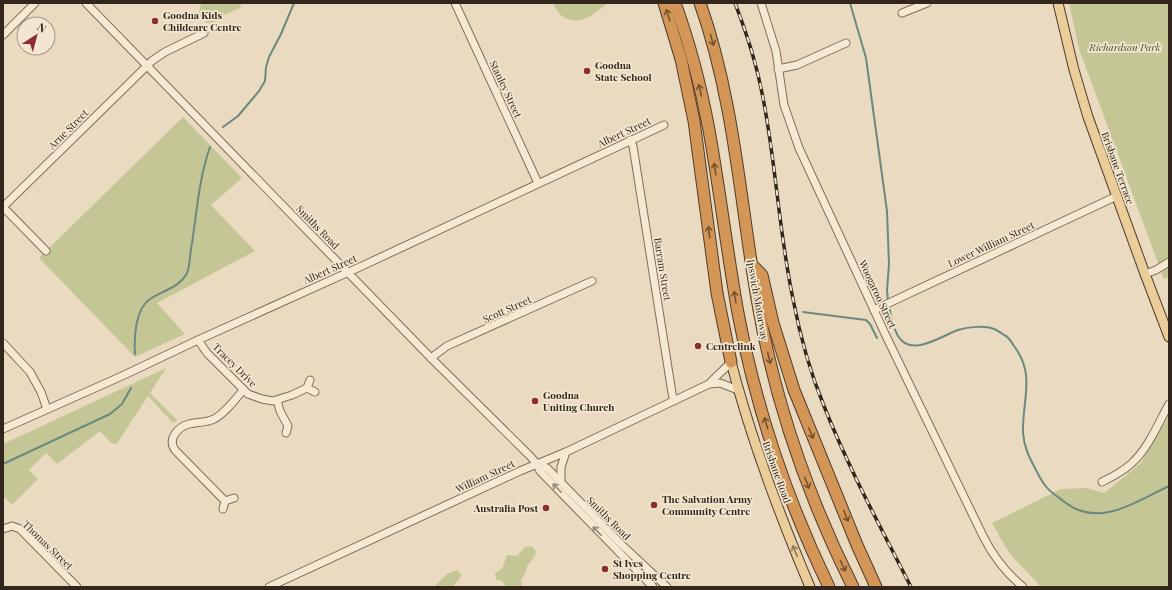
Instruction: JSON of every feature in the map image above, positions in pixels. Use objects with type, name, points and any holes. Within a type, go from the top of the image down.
[{"type":"highway","points":[[664,3],[681,60],[693,114],[698,142],[717,292],[731,362]]},
{"type":"highway","name":"Ipswich Motorway","points":[[675,3],[692,54],[709,128],[738,313],[758,399],[778,464],[802,526],[829,587]]},
{"type":"highway","name":"Ipswich Motorway","points":[[700,3],[714,48],[726,99],[765,339],[787,426],[805,478],[833,545],[853,587]]},
{"type":"highway","points":[[752,265],[762,275],[773,323],[794,390],[857,546],[876,587]]},
{"type":"main road","name":"Brisbane Terrace","points":[[1058,3],[1080,92],[1116,196],[1169,337]]},
{"type":"main road","name":"Brisbane Road","points":[[731,362],[738,390],[763,468],[810,587]]},
{"type":"street","points":[[3,35],[35,3]]},
{"type":"street","name":"Smiths Road","points":[[86,3],[148,65],[431,358],[537,464],[540,471],[653,587]]},
{"type":"street","name":"Stanley Street","points":[[455,3],[538,183]]},
{"type":"street","name":"Woogaroo Street","points":[[761,3],[776,51],[784,105],[799,148],[887,338],[985,540],[997,560],[1018,587]]},
{"type":"street","points":[[902,14],[927,3]]},
{"type":"street","name":"Arne Street","points":[[3,207],[148,65],[161,54],[204,33]]},
{"type":"street","points":[[778,69],[797,65],[846,43]]},
{"type":"street","name":"Albert Street","points":[[3,429],[122,376],[664,125]]},
{"type":"street","name":"Barram Street","points":[[630,140],[633,146],[636,162],[674,401]]},
{"type":"street","name":"Lower William Street","points":[[874,310],[1116,196]]},
{"type":"street","points":[[3,207],[46,251]]},
{"type":"street","points":[[1145,274],[1156,270],[1169,262]]},
{"type":"street","name":"Scott Street","points":[[431,358],[447,346],[592,281]]},
{"type":"street","name":"Tracey Drive","points":[[198,340],[207,354],[243,390],[255,398],[277,400],[308,384],[315,392]]},
{"type":"street","points":[[3,343],[30,372],[41,392],[47,409]]},
{"type":"street","name":"William Street","points":[[269,587],[566,452],[655,408],[674,401],[709,384],[731,362]]},
{"type":"street","points":[[709,384],[720,383],[738,390]]},
{"type":"street","points":[[225,501],[175,450],[172,440],[175,434],[187,424],[214,419],[222,413],[243,390]]},
{"type":"street","points":[[277,400],[280,411],[290,429]]},
{"type":"street","points":[[1102,482],[1123,471],[1138,457],[1169,404]]},
{"type":"street","points":[[562,483],[561,467],[566,452]]},
{"type":"street","name":"Smiths Road","points":[[537,464],[547,468],[666,587]]},
{"type":"street","points":[[225,501],[234,498]]},
{"type":"street","points":[[223,509],[225,501]]},
{"type":"street","name":"Thomas Street","points":[[3,529],[12,526],[20,529],[77,587]]},
{"type":"street","name":"Woogaroo Street","points":[[1013,579],[1023,587]]},
{"type":"green space","points":[[202,3],[242,3],[240,8],[224,15],[215,22],[207,23],[199,15]]},
{"type":"green space","points":[[552,3],[607,3],[592,15],[574,21],[562,16]]},
{"type":"green space","name":"Richardson Park","points":[[1069,3],[1167,3],[1169,7],[1169,277],[1164,279],[1079,49]]},
{"type":"green space","points":[[183,117],[242,178],[211,205],[255,251],[157,303],[185,334],[135,357],[39,258]]},
{"type":"green space","points":[[166,368],[150,393],[177,420],[173,423],[148,396],[116,445],[113,443],[112,444],[100,431],[57,464],[46,453],[29,470],[38,479],[12,505],[3,496],[3,444]]},
{"type":"green space","points":[[1169,416],[1169,587],[1041,587],[1011,555],[992,523],[1061,489],[1087,488],[1104,493],[1140,464]]},
{"type":"green space","points":[[529,546],[533,547],[536,552],[521,580],[522,587],[506,587],[502,581],[496,580],[495,573],[502,569],[507,555],[517,556],[524,548]]},
{"type":"green space","points":[[457,570],[462,575],[453,587],[434,587],[447,574]]},
{"type":"waterway","points":[[223,127],[238,116],[259,91],[265,81],[266,67],[269,57],[281,34],[294,3]]},
{"type":"waterway","points":[[850,3],[866,58],[887,211],[889,264],[887,290],[888,301]]},
{"type":"waterway","points":[[135,354],[136,324],[141,310],[150,299],[175,286],[187,273],[201,183],[210,147]]},
{"type":"waterway","points":[[890,310],[892,323],[898,336],[910,345],[926,344],[958,330],[976,327],[994,329],[1009,338],[1021,357],[1025,367],[1026,388],[1023,433],[1027,452],[1045,485],[1050,491],[1069,505],[1088,513],[1112,511],[1136,503],[1169,486]]},
{"type":"waterway","points":[[803,312],[866,320],[870,324],[877,338]]},
{"type":"waterway","points":[[3,464],[110,414],[122,404],[131,388]]},
{"type":"railway","points":[[735,3],[744,26],[761,86],[788,274],[806,354],[833,429],[865,497],[911,587]]},
{"type":"place","name":"Goodna Kids Childcare Centre","points":[[155,21]]},
{"type":"place","name":"Goodna State School","points":[[587,71]]},
{"type":"place","name":"Centrelink","points":[[698,346]]},
{"type":"place","name":"Goodna Uniting Church","points":[[535,401]]},
{"type":"place","name":"The Salvation Army Community Centre","points":[[654,505]]},
{"type":"place","name":"Australia Post","points":[[546,508]]},
{"type":"place","name":"St Ives Shopping Centre","points":[[605,569]]}]
